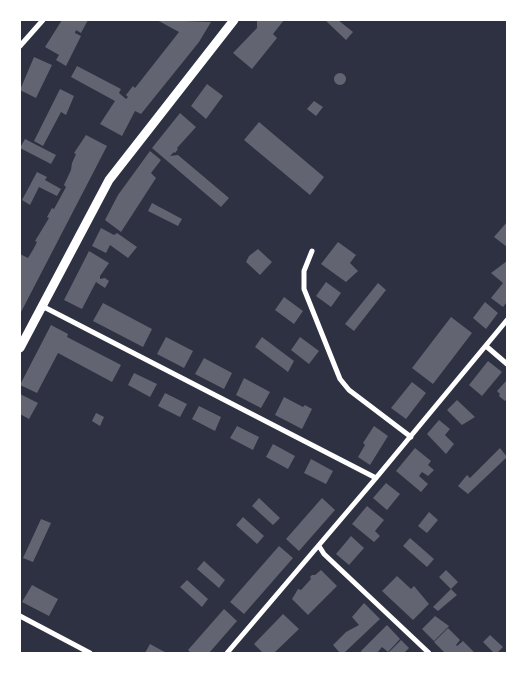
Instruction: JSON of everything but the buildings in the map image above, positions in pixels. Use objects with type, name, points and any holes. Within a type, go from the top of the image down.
[{"type":"street","points":[[20,46],[43,20]]},
{"type":"street","points":[[20,348],[120,164],[234,20]]},
{"type":"street","points":[[312,251],[304,271],[304,290],[340,380],[355,395],[411,436]]},
{"type":"street","points":[[42,306],[376,478]]},
{"type":"street","points":[[227,653],[319,546],[507,320]]},
{"type":"street","points":[[486,346],[507,364]]},
{"type":"street","points":[[319,546],[324,554],[429,653]]},
{"type":"street","points":[[20,616],[90,653]]}]
